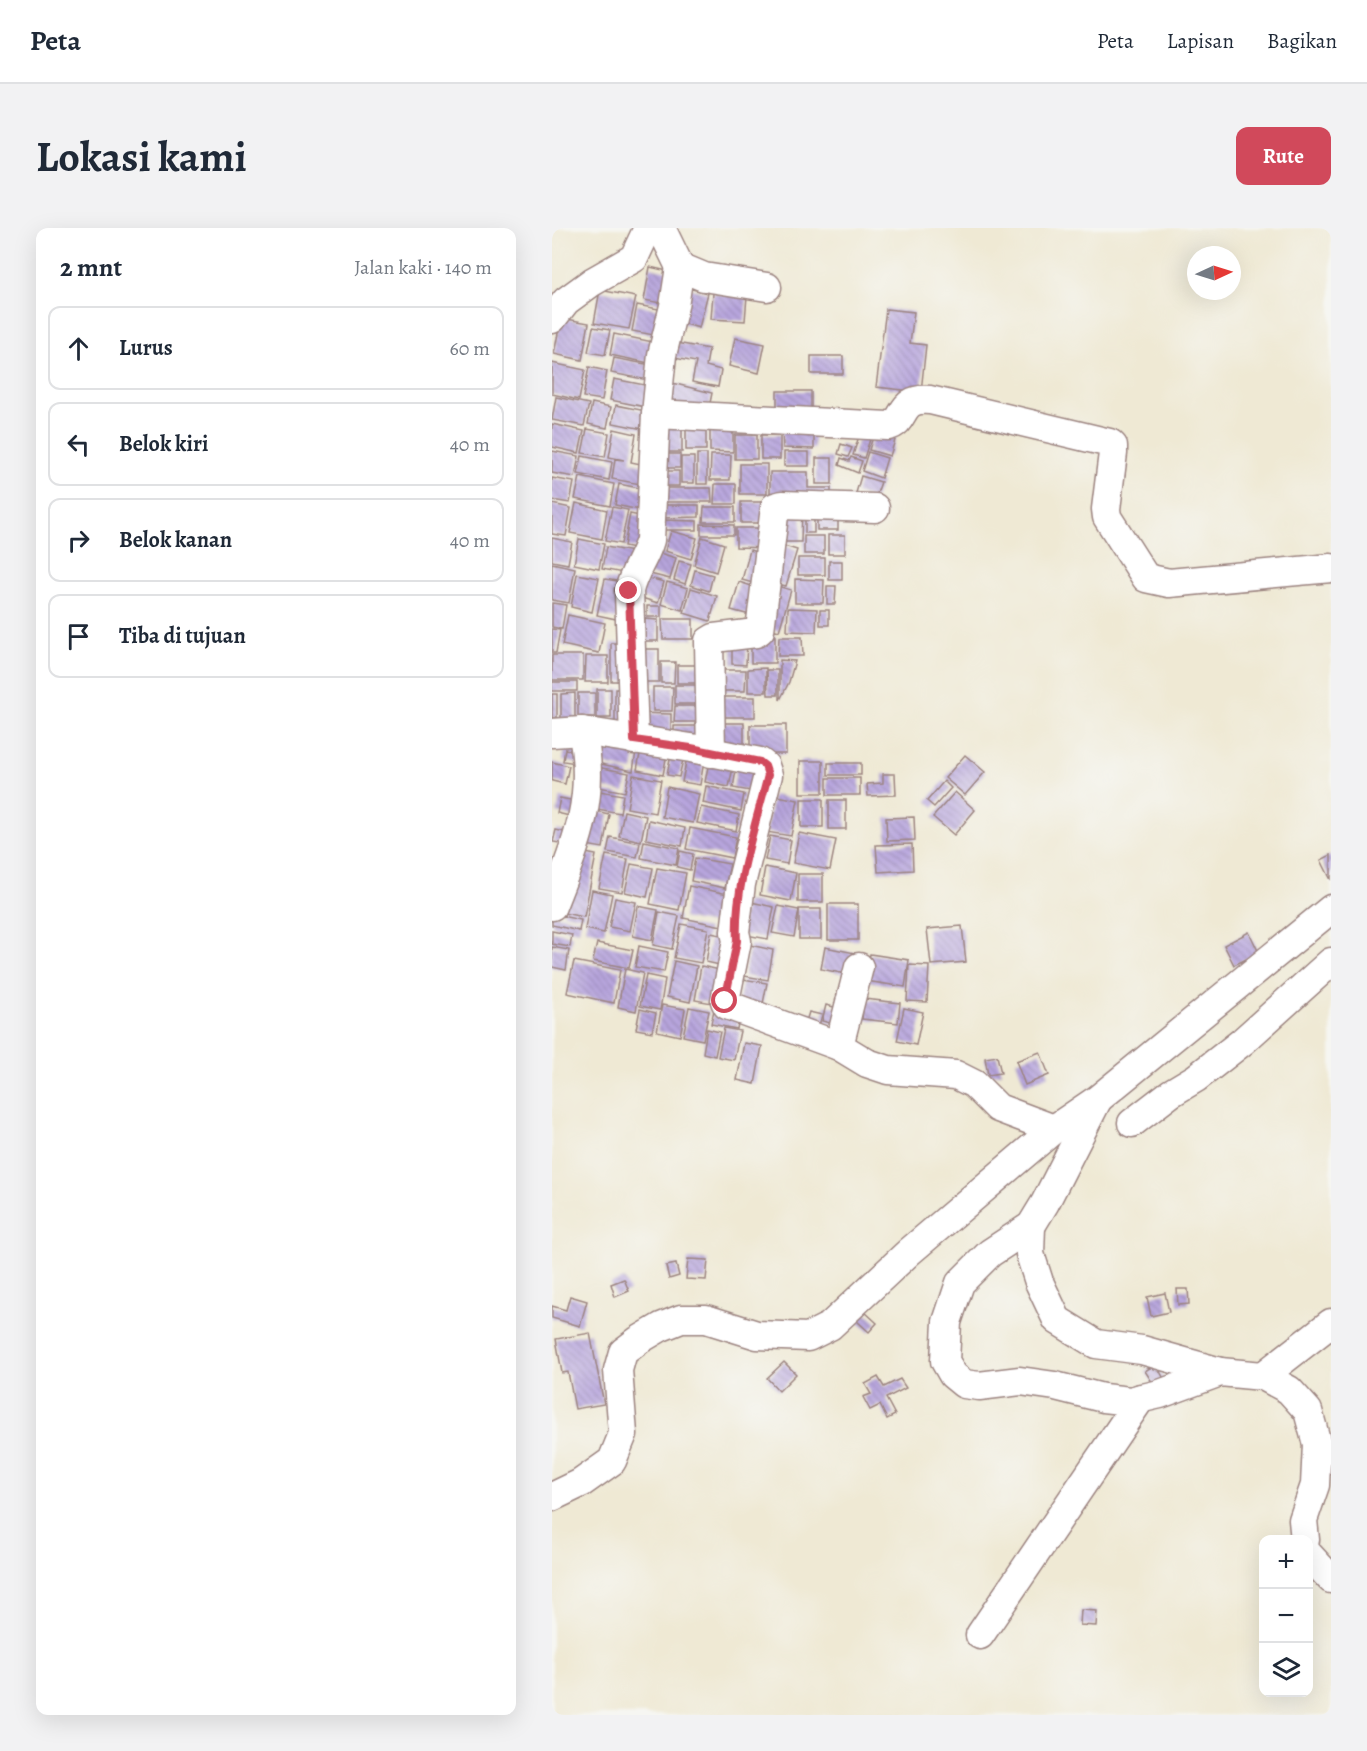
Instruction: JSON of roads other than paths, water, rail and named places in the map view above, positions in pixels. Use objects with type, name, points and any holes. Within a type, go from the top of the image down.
[{"type":"street","points":[[552,319],[566,301],[592,282],[634,258],[648,228]]},
{"type":"street","points":[[634,740],[629,591],[650,540],[656,414],[662,355],[674,306],[680,267],[661,228]]},
{"type":"street","points":[[680,267],[704,277],[767,287]]},
{"type":"street","points":[[656,414],[888,426],[897,422],[903,409],[913,401],[930,400],[1110,443],[1113,446],[1113,453],[1107,517],[1146,578],[1169,584],[1331,568]]},
{"type":"street","points":[[711,753],[709,641],[714,638],[756,633],[760,630],[775,507],[782,505],[874,508]]},
{"type":"street","points":[[552,906],[584,814],[587,757],[582,731]]},
{"type":"street","points":[[552,733],[582,731],[691,748],[760,762],[765,766],[768,775],[741,884],[735,932],[737,941],[725,1001],[727,1005],[839,1046],[867,1063],[888,1070],[956,1075],[974,1084],[998,1108],[1054,1129]]},
{"type":"street","points":[[552,1497],[581,1484],[612,1461],[623,1434],[618,1370],[623,1352],[661,1327],[681,1319],[706,1319],[757,1335],[808,1337],[830,1326],[909,1252],[1054,1129],[1098,1099],[1331,909]]},
{"type":"street","points":[[1132,1123],[1242,1042],[1331,962]]},
{"type":"street","points":[[839,1046],[859,967]]},
{"type":"street","points":[[1098,1099],[1045,1203],[1030,1226],[990,1253],[960,1283],[947,1322],[945,1361],[953,1375],[964,1384],[979,1386],[1020,1381],[1055,1386],[1103,1398],[1130,1401],[1160,1394],[1220,1372]]},
{"type":"street","points":[[1030,1226],[1030,1254],[1039,1282],[1058,1320],[1096,1344],[1142,1350],[1220,1372],[1263,1376],[1288,1390],[1308,1411],[1317,1444],[1315,1485],[1303,1520],[1305,1535]]},
{"type":"street","points":[[1263,1376],[1331,1323]]},
{"type":"street","points":[[980,1635],[1141,1398]]},
{"type":"street","points":[[1313,1559],[1331,1579]]}]
